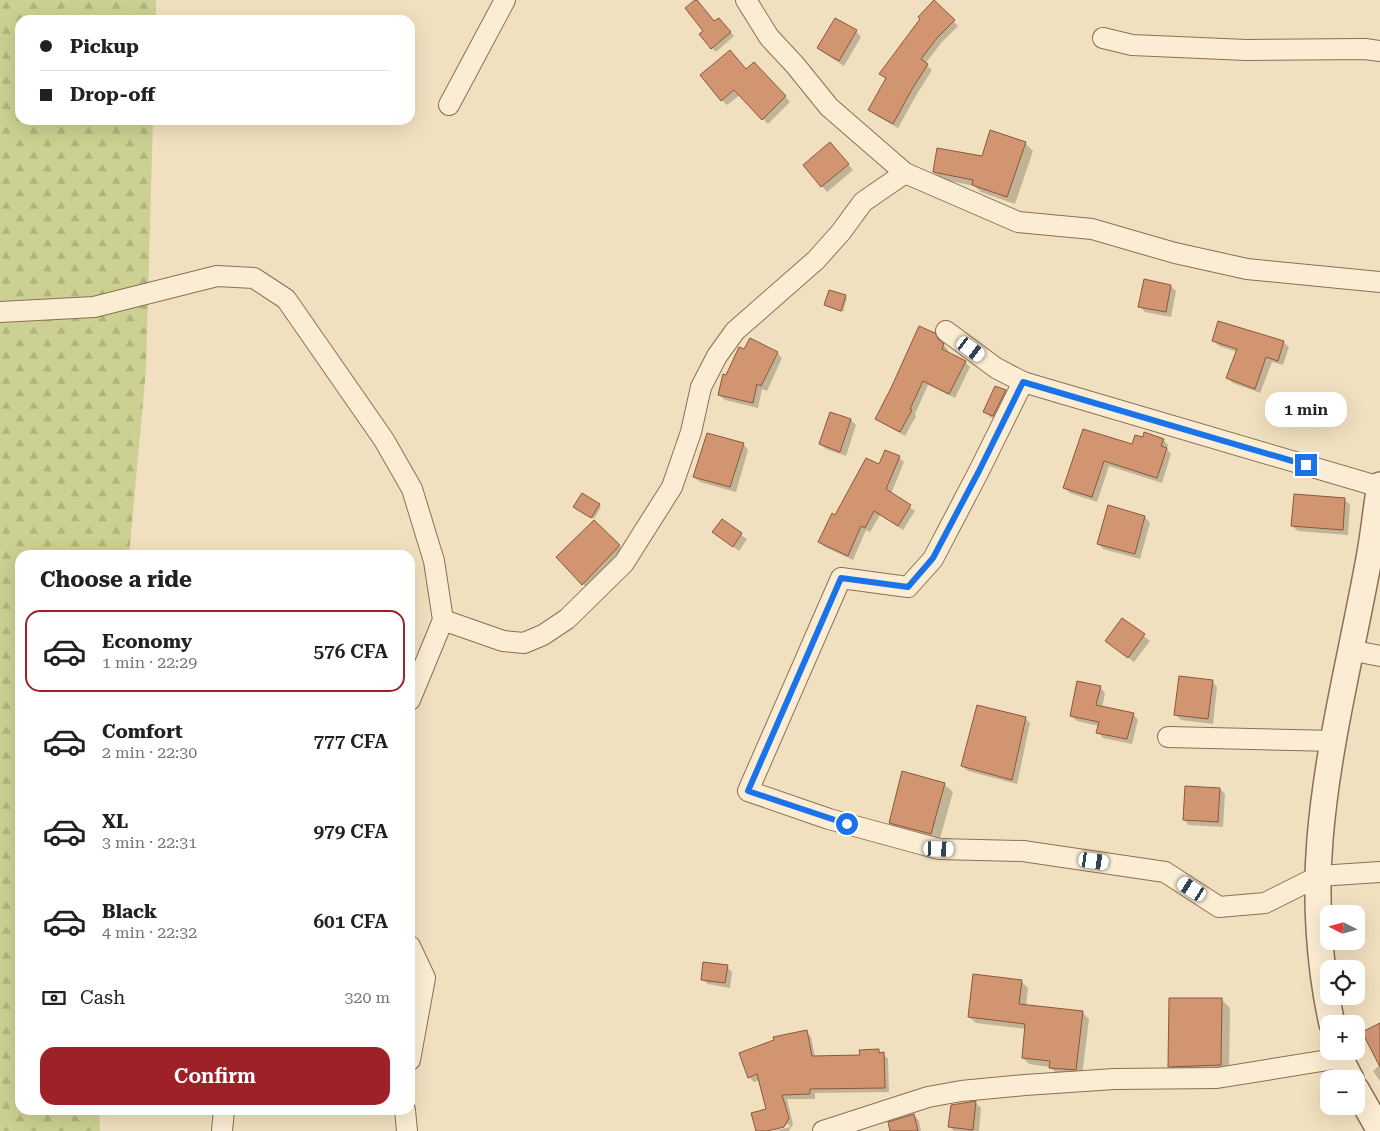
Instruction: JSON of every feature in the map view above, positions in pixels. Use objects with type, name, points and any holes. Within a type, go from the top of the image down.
[{"type":"street","points":[[449,105],[505,0]]},
{"type":"street","points":[[746,0],[769,37],[795,65],[829,108],[905,173],[1018,222],[1092,230],[1176,253],[1247,269],[1380,282]]},
{"type":"street","points":[[1103,38],[1141,45],[1246,50],[1365,49],[1380,51]]},
{"type":"street","points":[[443,620],[503,641],[524,642],[543,635],[567,619],[624,563],[672,487],[691,432],[701,387],[717,356],[735,331],[816,260],[863,202],[905,173]]},
{"type":"street","points":[[0,312],[94,307],[217,276],[254,278],[286,299],[384,440],[412,489],[434,561],[443,620],[415,688]]},
{"type":"street","points":[[946,331],[996,368],[1023,382],[1380,486],[1375,552],[1350,650],[1334,741],[1320,840],[1319,908],[1325,992],[1330,1015]]},
{"type":"street","points":[[1023,382],[933,558],[908,587],[841,578],[748,791],[829,819],[939,849],[1024,851],[1165,872],[1219,907],[1265,903],[1319,876],[1380,872]]},
{"type":"street","points":[[1350,650],[1380,656]]},
{"type":"street","points":[[1168,737],[1334,741]]},
{"type":"street","points":[[415,957],[425,978],[415,1033]]},
{"type":"street","points":[[823,1131],[928,1097],[960,1091],[1114,1080],[1217,1078],[1343,1063]]},
{"type":"street","points":[[1365,1104],[1380,1131]]},
{"type":"street","points":[[222,1131],[224,1115]]},
{"type":"street","points":[[405,1115],[406,1131]]},
{"type":"green space","points":[[0,0],[156,0],[156,15],[15,15],[15,125],[153,125],[146,370],[129,550],[15,550],[15,1115],[99,1115],[100,1131],[0,1131]]},
{"type":"building","points":[[695,0],[714,21],[719,18],[731,32],[711,49],[699,34],[703,31],[685,8]]},
{"type":"building","points":[[934,0],[955,20],[937,38],[921,59],[928,64],[893,124],[868,110],[886,78],[879,74],[920,19],[918,17]]},
{"type":"building","points":[[835,18],[857,30],[839,61],[817,48]]},
{"type":"building","points":[[730,50],[746,69],[754,62],[786,96],[762,120],[734,90],[721,101],[700,75]]},
{"type":"building","points":[[990,130],[1026,142],[1007,197],[972,185],[973,180],[933,172],[937,148],[982,156]]},
{"type":"building","points":[[830,142],[849,164],[821,187],[803,165]]},
{"type":"building","points":[[1144,279],[1171,285],[1166,312],[1138,307]]},
{"type":"building","points":[[829,290],[846,295],[841,311],[824,305]]},
{"type":"building","points":[[1218,321],[1284,341],[1278,361],[1266,357],[1255,389],[1226,378],[1237,349],[1212,341]]},
{"type":"building","points":[[919,326],[935,333],[944,344],[942,349],[966,361],[949,394],[923,381],[910,409],[912,410],[900,432],[875,419]]},
{"type":"building","points":[[750,338],[778,352],[761,386],[757,384],[753,403],[718,395],[723,374],[726,375],[739,347],[744,349]]},
{"type":"building","points":[[995,386],[1006,390],[993,416],[983,412]]},
{"type":"building","points":[[830,412],[851,419],[840,452],[819,444]]},
{"type":"building","points":[[1083,429],[1132,444],[1135,435],[1143,437],[1144,432],[1164,439],[1161,446],[1167,448],[1157,478],[1104,461],[1092,497],[1063,488]]},
{"type":"building","points":[[707,433],[744,443],[730,487],[693,477]]},
{"type":"building","points":[[885,450],[900,456],[886,489],[911,505],[898,526],[874,511],[865,528],[861,526],[848,556],[818,542],[832,513],[835,515],[866,458],[879,464]]},
{"type":"building","points":[[582,493],[600,504],[591,518],[573,507]]},
{"type":"building","points":[[1294,494],[1345,498],[1343,530],[1291,526]]},
{"type":"building","points":[[1108,505],[1145,516],[1135,554],[1097,544]]},
{"type":"building","points":[[722,519],[742,533],[733,547],[712,532]]},
{"type":"building","points":[[594,520],[620,545],[582,585],[556,557]]},
{"type":"building","points":[[1122,618],[1145,634],[1128,658],[1105,641]]},
{"type":"building","points":[[1179,676],[1213,680],[1208,719],[1174,715]]},
{"type":"building","points":[[1077,681],[1101,686],[1096,705],[1134,713],[1127,739],[1096,733],[1099,722],[1070,716]]},
{"type":"building","points":[[977,705],[1026,717],[1012,780],[961,766]]},
{"type":"building","points":[[902,771],[945,783],[931,834],[889,823]]},
{"type":"building","points":[[1185,786],[1220,788],[1218,822],[1183,820]]},
{"type":"building","points":[[703,962],[728,965],[725,983],[701,980]]},
{"type":"building","points":[[973,974],[1022,980],[1019,1004],[1083,1011],[1076,1070],[1049,1068],[1050,1061],[1022,1058],[1025,1024],[968,1017]]},
{"type":"building","points":[[1169,998],[1222,998],[1221,1065],[1168,1067]]},
{"type":"building","points":[[1380,1023],[1380,1067],[1365,1038],[1365,1030]]},
{"type":"building","points":[[807,1030],[812,1056],[860,1055],[859,1050],[879,1049],[879,1053],[884,1052],[885,1088],[810,1089],[810,1094],[782,1095],[789,1118],[784,1127],[767,1131],[756,1131],[751,1113],[766,1109],[757,1074],[748,1078],[739,1053],[774,1040],[773,1037]]},
{"type":"building","points":[[976,1101],[973,1130],[948,1127],[951,1105]]},
{"type":"building","points":[[914,1114],[918,1131],[890,1131],[888,1122]]},
{"type":"route","points":[[847,824],[748,791],[841,578],[908,587],[933,558],[1023,382],[1306,465]]}]
